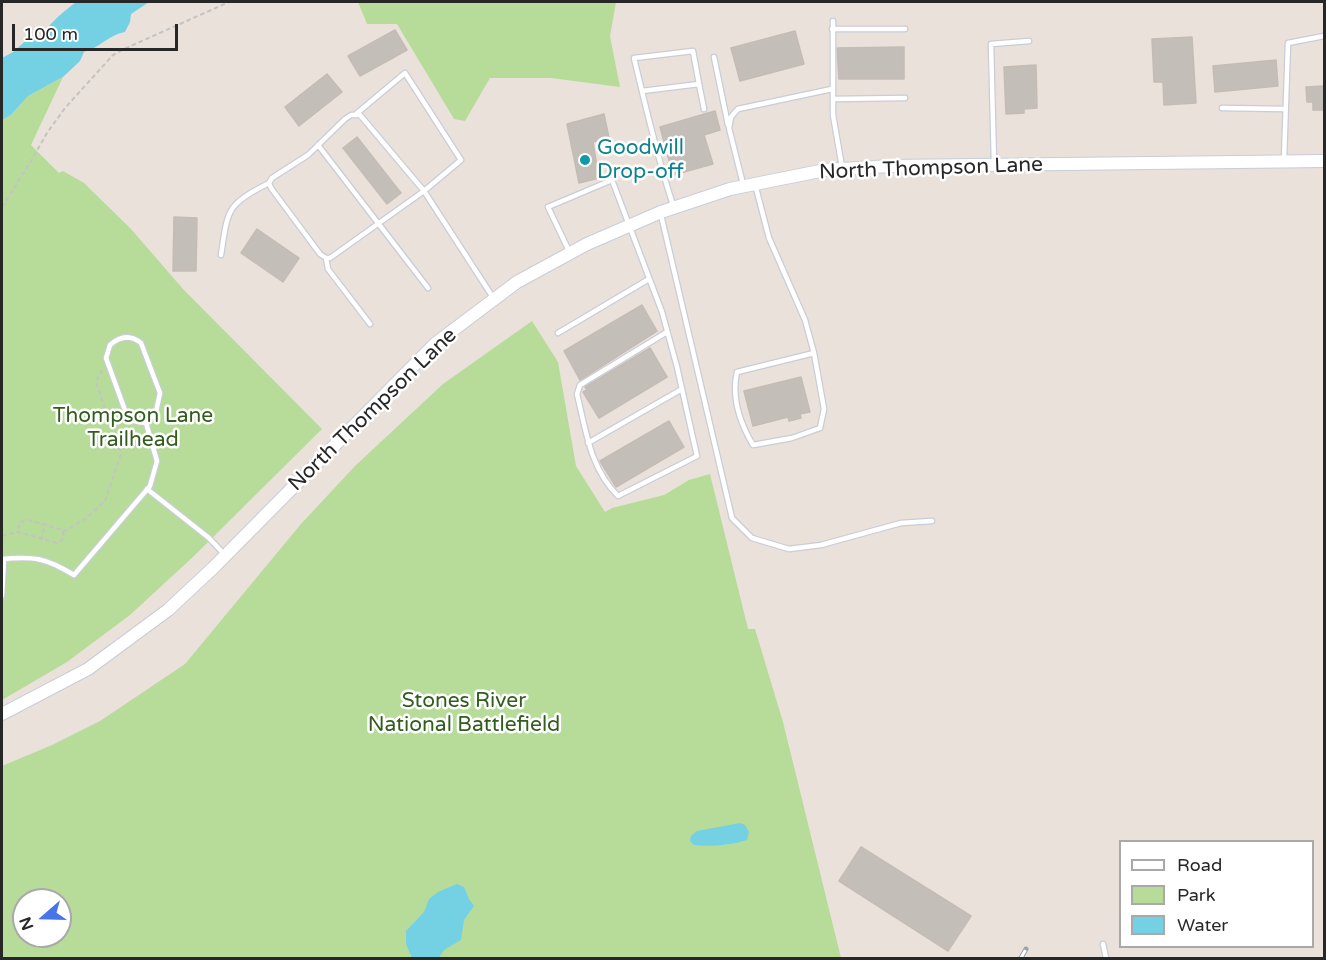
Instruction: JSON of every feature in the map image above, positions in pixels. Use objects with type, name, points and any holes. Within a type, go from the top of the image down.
[{"type":"main road","name":"North Thompson Lane","points":[[2,714],[88,669],[168,610],[225,556],[436,343],[517,282],[570,253],[661,212],[749,185],[825,170],[890,166],[1324,161]]},
{"type":"lane","points":[[832,21],[833,115],[842,169]]},
{"type":"lane","points":[[832,29],[905,29]]},
{"type":"lane","points":[[1284,162],[1288,43],[1324,36]]},
{"type":"lane","points":[[994,165],[991,44],[1029,41]]},
{"type":"lane","points":[[674,208],[634,58],[693,51],[704,109]]},
{"type":"lane","points":[[714,57],[729,128],[749,185],[805,320],[814,353],[824,409],[820,428],[792,438],[753,445],[743,427],[733,388],[736,372],[814,353]]},
{"type":"lane","points":[[221,255],[227,215],[243,196],[268,183],[272,178],[308,155],[345,118],[356,114],[405,73],[461,160],[424,191],[334,255],[326,258]]},
{"type":"lane","points":[[642,91],[699,84]]},
{"type":"lane","points":[[729,128],[731,117],[738,110],[832,89]]},
{"type":"lane","points":[[832,99],[905,98]]},
{"type":"lane","points":[[1222,108],[1286,109]]},
{"type":"lane","points":[[356,114],[365,119],[424,191],[494,299]]},
{"type":"lane","points":[[318,145],[428,288]]},
{"type":"lane","points":[[570,253],[548,207],[612,180],[667,332],[697,456],[618,496],[608,486],[593,460],[577,394],[580,385],[667,332]]},
{"type":"lane","points":[[268,183],[320,254],[326,258],[328,268],[370,324]]},
{"type":"lane","points":[[661,212],[732,518],[752,538],[789,549],[821,545],[901,523],[932,522]]},
{"type":"lane","points":[[558,333],[649,279]]},
{"type":"lane","points":[[130,336],[141,343],[144,348],[160,393],[156,412],[146,423],[134,421],[126,413],[106,358],[110,345],[116,340],[130,336]]},
{"type":"lane","points":[[588,443],[682,389]]},
{"type":"lane","points":[[2,596],[3,559],[32,557],[54,563],[74,575],[150,486],[157,461],[146,423]]},
{"type":"lane","points":[[147,489],[208,538],[225,556]]},
{"type":"lane","points":[[1102,944],[1106,958]]},
{"type":"path","points":[[2,207],[65,108],[113,55],[229,2]]},
{"type":"path","points":[[2,536],[17,532],[57,543],[62,540],[63,532],[96,510],[105,501],[121,453],[96,382],[102,367]]},
{"type":"path","points":[[113,428],[130,417]]},
{"type":"path","points":[[17,532],[20,522],[29,520],[63,532]]},
{"type":"path","points":[[41,540],[45,525]]},
{"type":"green space","points":[[358,2],[616,2],[610,36],[620,87],[551,78],[490,78],[465,121],[454,119],[397,24],[367,24]]},
{"type":"green space","name":"Thompson Lane Trailhead","points":[[63,77],[31,145],[59,173],[63,171],[84,183],[131,229],[183,289],[322,429],[194,556],[130,615],[67,662],[2,700],[2,120],[11,115],[28,96]]},
{"type":"green space","name":"Stones River National Battlefield","points":[[532,321],[558,362],[576,466],[605,512],[612,508],[664,495],[689,480],[710,474],[748,629],[755,629],[783,722],[841,958],[2,958],[2,766],[100,721],[185,664],[301,524],[355,466],[443,384]]},
{"type":"water","points":[[76,2],[149,2],[131,14],[125,32],[114,35],[84,52],[80,61],[63,77],[28,96],[11,115],[2,120],[2,58],[13,52],[30,37],[43,37],[52,23]]},
{"type":"water","points":[[740,823],[745,825],[749,832],[747,840],[706,846],[694,845],[690,841],[691,836],[697,831]]},
{"type":"water","points":[[457,884],[464,887],[474,906],[464,920],[461,940],[444,950],[439,958],[412,958],[406,944],[406,931],[424,912],[429,899],[438,892]]},
{"type":"building","points":[[395,30],[407,50],[360,76],[348,56]]},
{"type":"building","points":[[795,31],[804,64],[740,81],[731,48]]},
{"type":"building","points":[[1192,37],[1196,103],[1164,105],[1163,82],[1154,82],[1152,39]]},
{"type":"building","points":[[904,47],[904,79],[839,79],[837,48]]},
{"type":"building","points":[[1276,60],[1278,86],[1215,92],[1213,66]]},
{"type":"building","points":[[1036,65],[1037,108],[1024,109],[1024,113],[1006,114],[1004,67]]},
{"type":"building","points":[[327,74],[342,92],[299,126],[285,107]]},
{"type":"building","points":[[1324,86],[1324,110],[1313,110],[1313,102],[1307,102],[1306,87]]},
{"type":"building","points":[[715,111],[720,130],[704,135],[713,164],[673,175],[660,127]]},
{"type":"building","name":"Goodwill Drop-off","points":[[604,114],[609,138],[593,142],[599,178],[579,183],[567,124]]},
{"type":"building","points":[[357,137],[401,193],[387,204],[343,148]]},
{"type":"building","points":[[174,217],[197,218],[196,271],[173,271]]},
{"type":"building","points":[[257,229],[299,258],[283,282],[241,253]]},
{"type":"building","points":[[642,305],[657,331],[580,380],[564,351]]},
{"type":"building","points":[[650,348],[667,377],[599,418],[583,392],[587,390],[585,387]]},
{"type":"building","points":[[801,377],[810,412],[800,414],[801,418],[789,421],[788,417],[753,426],[744,391]]},
{"type":"building","points":[[669,421],[684,447],[616,487],[600,461]]},
{"type":"building","points":[[861,847],[971,916],[948,951],[839,881]]},
{"type":"railway","points":[[1021,958],[1026,949]]},
{"type":"place","name":"Goodwill Drop-off","points":[[585,160]]}]
